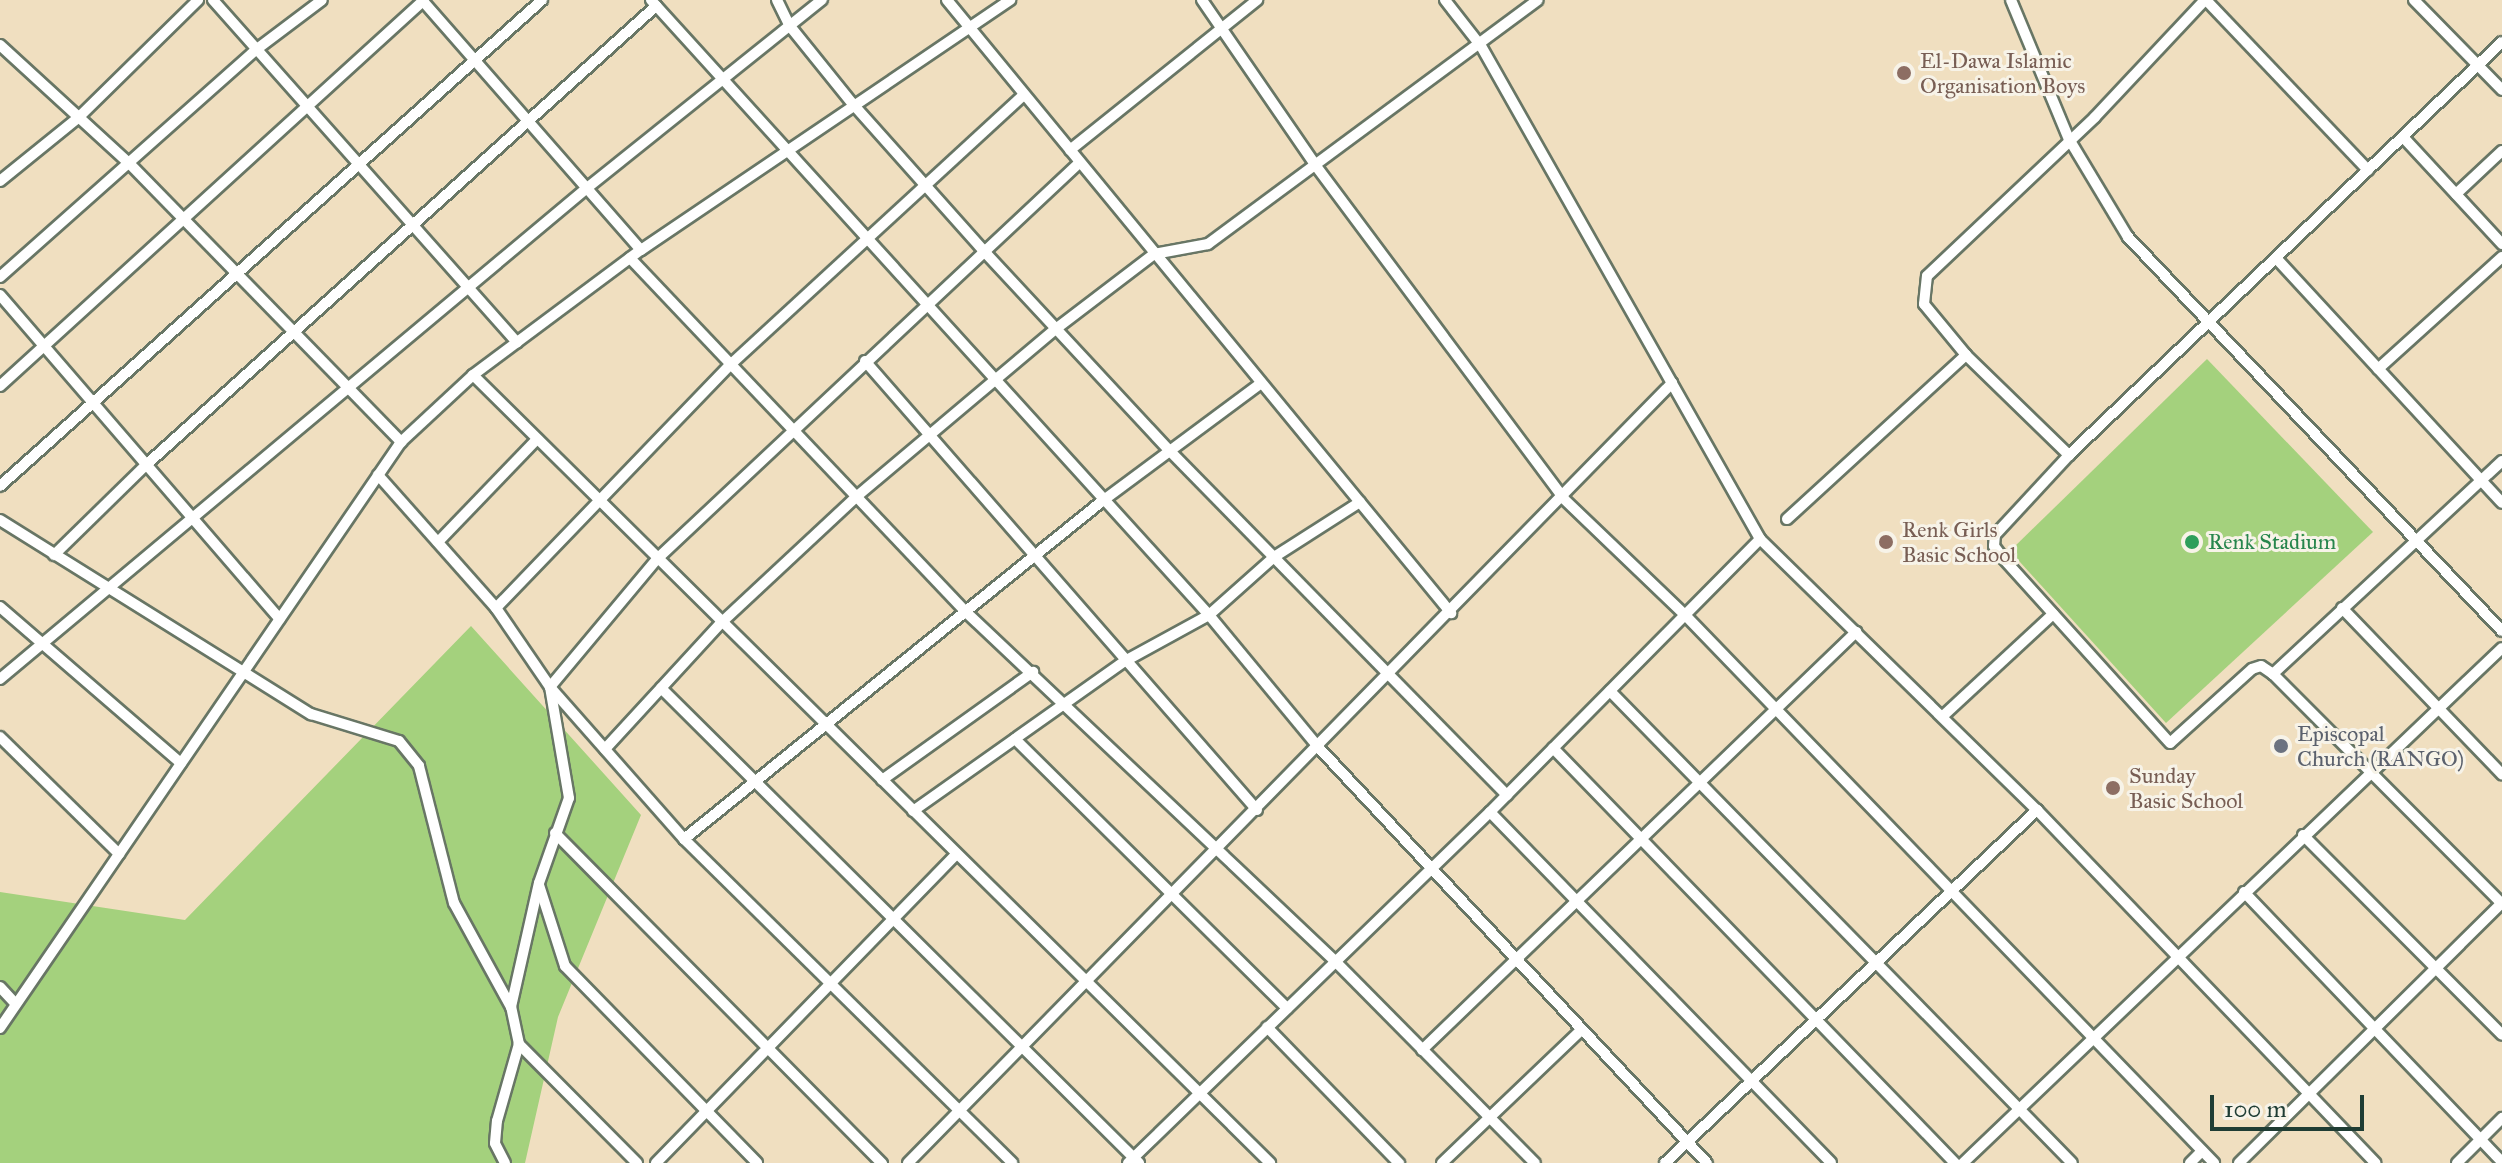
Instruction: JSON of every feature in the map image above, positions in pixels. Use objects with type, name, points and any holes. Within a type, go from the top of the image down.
[{"type":"street","points":[[0,181],[79,117],[198,0]]},
{"type":"street","points":[[213,0],[517,342]]},
{"type":"street","points":[[0,277],[257,49],[322,0]]},
{"type":"street","points":[[0,386],[423,0],[641,250]]},
{"type":"street","points":[[0,486],[542,0]]},
{"type":"street","points":[[777,0],[789,25],[852,103],[982,249],[1169,450],[1507,795]]},
{"type":"street","points":[[0,679],[587,188],[822,0]]},
{"type":"street","points":[[947,0],[1451,613]]},
{"type":"street","points":[[0,1028],[401,442],[473,375],[641,250],[852,103],[1010,0]]},
{"type":"street","points":[[1202,0],[1316,166],[1564,499],[1687,617],[2214,1163]]},
{"type":"street","points":[[1070,150],[1257,0]]},
{"type":"street","points":[[1445,0],[1481,46],[1760,539],[2037,810],[2375,1163]]},
{"type":"street","points":[[605,749],[721,623],[856,497],[1057,328],[1154,254],[1208,244],[1481,46],[1538,0]]},
{"type":"street","points":[[2011,0],[2069,139],[2128,237],[2413,541],[2502,631]]},
{"type":"street","points":[[2069,455],[1966,355],[1924,304],[1927,276],[2069,139],[2205,0],[2368,170]]},
{"type":"street","points":[[2414,0],[2502,90]]},
{"type":"street","points":[[54,555],[147,464],[296,335],[412,223],[653,3],[926,302],[1101,502],[1209,615],[1319,748],[1707,1163]]},
{"type":"street","points":[[2239,1163],[2502,903],[2371,770],[2273,674],[2261,666],[2252,669],[2170,743],[1994,546],[1995,535],[2069,455],[2502,42]]},
{"type":"street","points":[[0,45],[129,163],[401,442]]},
{"type":"street","points":[[496,608],[730,365],[1024,95]]},
{"type":"street","points":[[2403,137],[2502,244]]},
{"type":"street","points":[[2456,194],[2502,151]]},
{"type":"street","points":[[511,1007],[539,883],[569,798],[550,687],[657,559],[982,249],[1079,163]]},
{"type":"street","points":[[2378,369],[2502,257]]},
{"type":"street","points":[[630,258],[966,612],[1033,672],[1335,961],[1535,1163]]},
{"type":"street","points":[[2276,258],[2502,503]]},
{"type":"street","points":[[0,295],[280,619]]},
{"type":"street","points":[[1787,519],[1966,355]]},
{"type":"street","points":[[865,361],[1037,554],[1125,661],[1257,810]]},
{"type":"street","points":[[473,375],[1270,1163]]},
{"type":"street","points":[[908,1163],[1564,499],[1672,383]]},
{"type":"street","points":[[684,839],[1101,502],[1260,384]]},
{"type":"street","points":[[438,542],[537,439]]},
{"type":"street","points":[[2273,674],[2502,461]]},
{"type":"street","points":[[378,475],[496,608],[550,687],[684,839],[833,982],[1012,1163]]},
{"type":"street","points":[[913,811],[1125,661],[1209,615],[1274,557],[1360,502]]},
{"type":"street","points":[[0,520],[242,674],[311,714],[378,731],[399,741],[413,758],[444,849],[444,878],[454,903],[511,1007],[519,1044],[497,1121],[495,1143],[505,1163]]},
{"type":"street","points":[[661,688],[754,784],[1024,1048],[1133,1161],[1198,1092],[1490,812],[1687,617],[1760,539]]},
{"type":"street","points":[[0,607],[181,763]]},
{"type":"street","points":[[2342,608],[2502,774]]},
{"type":"street","points":[[1943,716],[2053,614]]},
{"type":"street","points":[[1422,1050],[1513,957],[1856,632]]},
{"type":"street","points":[[1963,1163],[2502,648]]},
{"type":"street","points":[[882,780],[1033,672]]},
{"type":"street","points":[[1610,691],[2072,1163]]},
{"type":"street","points":[[0,737],[119,854]]},
{"type":"street","points":[[1015,739],[1287,1008]]},
{"type":"street","points":[[1553,748],[1955,1163]]},
{"type":"street","points":[[1665,1163],[1874,961],[2037,810]]},
{"type":"street","points":[[1490,812],[1831,1163]]},
{"type":"street","points":[[555,833],[882,1163]]},
{"type":"street","points":[[2303,835],[2434,971],[2502,1035]]},
{"type":"street","points":[[656,1163],[957,854]]},
{"type":"street","points":[[539,883],[565,966],[707,1108],[757,1163]]},
{"type":"street","points":[[2244,892],[2502,1162]]},
{"type":"street","points":[[0,987],[16,1004]]},
{"type":"street","points":[[1267,1027],[1399,1163]]},
{"type":"street","points":[[1442,1163],[1581,1030]]},
{"type":"street","points":[[519,1044],[637,1163]]},
{"type":"street","points":[[2457,1163],[2502,1118]]},
{"type":"street","points":[[2190,1163],[2202,1151]]},
{"type":"green space","name":"Renk Stadium","points":[[2207,359],[2373,532],[2166,723],[2010,551]]},
{"type":"green space","points":[[471,626],[641,815],[558,1017],[525,1163],[0,1163],[0,892],[185,920]]},
{"type":"place","name":"El-Dawa Islamic Organisation Boys","points":[[1904,73]]},
{"type":"place","name":"Renk Girls Basic School","points":[[1886,542]]},
{"type":"place","name":"Renk Stadium","points":[[2192,542]]},
{"type":"place","name":"Episcopal Church (RANGO)","points":[[2281,746]]},
{"type":"place","name":"Sunday Basic School","points":[[2113,788]]}]
